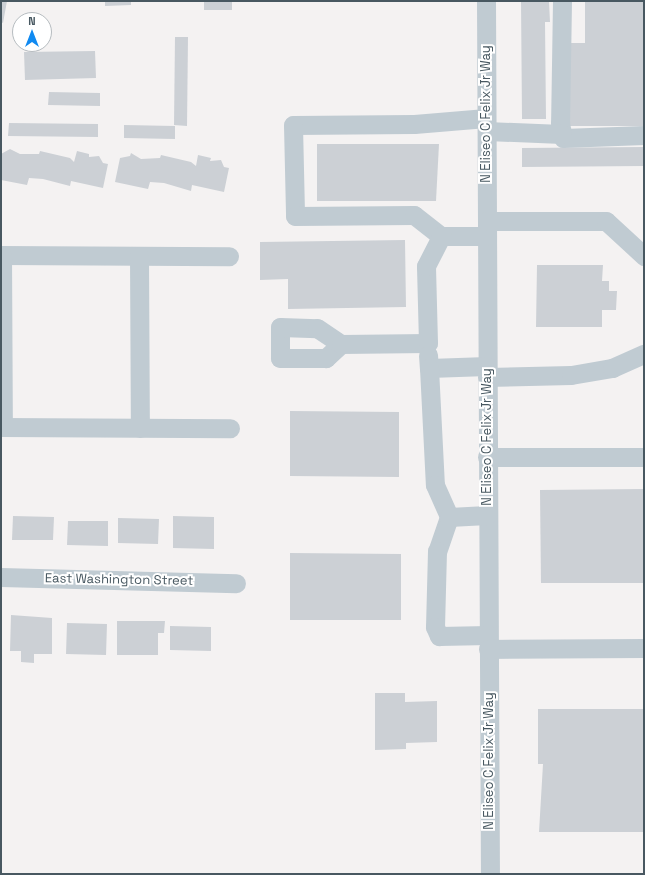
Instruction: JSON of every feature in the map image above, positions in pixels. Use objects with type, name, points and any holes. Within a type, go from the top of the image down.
[{"type":"street","name":"N Eliseo C Felix Jr Way","points":[[486,1],[490,874]]},
{"type":"street","points":[[562,1],[563,138],[644,135]]},
{"type":"street","points":[[562,134],[487,124],[294,125],[295,216],[414,215],[441,236],[487,228],[606,221],[644,256]]},
{"type":"street","points":[[441,236],[426,266],[428,368],[435,485],[449,517],[436,551],[435,627],[439,636],[488,642],[644,648]]},
{"type":"street","points":[[229,256],[2,255],[2,427],[230,428]]},
{"type":"street","points":[[139,256],[140,428]]},
{"type":"street","points":[[341,344],[326,358],[280,358],[280,327],[318,328],[341,344],[428,343]]},
{"type":"street","points":[[428,368],[571,375],[612,368],[644,354]]},
{"type":"street","points":[[487,457],[644,457]]},
{"type":"street","points":[[449,517],[488,515]]},
{"type":"street","name":"East Washington Street","points":[[1,577],[236,583]]},
{"type":"building","points":[[1,1],[7,1],[3,23],[1,22]]},
{"type":"building","points":[[105,1],[131,1],[131,5],[105,6]]},
{"type":"building","points":[[204,1],[232,1],[232,10],[204,10]]},
{"type":"building","points":[[521,1],[549,1],[550,22],[545,22],[546,119],[522,119]]},
{"type":"building","points":[[585,1],[644,1],[644,126],[570,126],[570,43],[585,43]]},
{"type":"building","points":[[175,37],[188,37],[187,126],[174,125]]},
{"type":"building","points":[[95,51],[96,78],[25,80],[24,52]]},
{"type":"building","points":[[49,92],[100,93],[100,106],[48,105]]},
{"type":"building","points":[[9,123],[98,124],[98,137],[8,136]]},
{"type":"building","points":[[124,125],[175,126],[175,139],[124,138]]},
{"type":"building","points":[[317,144],[439,144],[436,201],[317,201]]},
{"type":"building","points":[[644,147],[644,166],[522,167],[522,148]]},
{"type":"building","points":[[10,149],[20,154],[39,154],[40,151],[70,158],[74,162],[77,151],[89,154],[89,157],[99,156],[103,163],[108,164],[103,188],[71,181],[70,186],[43,179],[29,178],[27,185],[1,180],[1,154]]},
{"type":"building","points":[[131,153],[141,159],[160,158],[161,155],[191,162],[196,166],[198,155],[211,158],[210,161],[221,160],[224,167],[229,168],[224,192],[192,185],[191,191],[164,183],[150,182],[148,189],[115,182],[120,158],[130,156]]},
{"type":"building","points":[[405,240],[406,307],[288,309],[288,279],[260,280],[260,242]]},
{"type":"building","points":[[537,265],[603,265],[602,281],[609,281],[609,291],[617,291],[616,310],[602,310],[602,327],[536,327]]},
{"type":"building","points":[[290,411],[399,412],[399,477],[290,476]]},
{"type":"building","points":[[644,489],[644,583],[541,583],[540,490]]},
{"type":"building","points":[[13,516],[54,517],[53,540],[12,540]]},
{"type":"building","points":[[173,516],[214,517],[214,549],[173,548]]},
{"type":"building","points":[[118,518],[159,519],[158,544],[118,543]]},
{"type":"building","points":[[68,521],[108,521],[108,546],[67,545]]},
{"type":"building","points":[[290,553],[401,554],[401,620],[290,620]]},
{"type":"building","points":[[11,615],[52,618],[52,654],[34,654],[34,663],[21,662],[21,651],[10,651]]},
{"type":"building","points":[[117,621],[165,621],[164,633],[158,633],[158,655],[117,655]]},
{"type":"building","points":[[67,623],[107,624],[106,655],[66,654]]},
{"type":"building","points":[[170,626],[211,627],[211,651],[170,650]]},
{"type":"building","points":[[375,693],[405,693],[405,702],[437,701],[437,742],[406,743],[406,749],[375,750]]},
{"type":"building","points":[[538,709],[644,709],[644,832],[539,832],[543,764],[538,764]]}]
